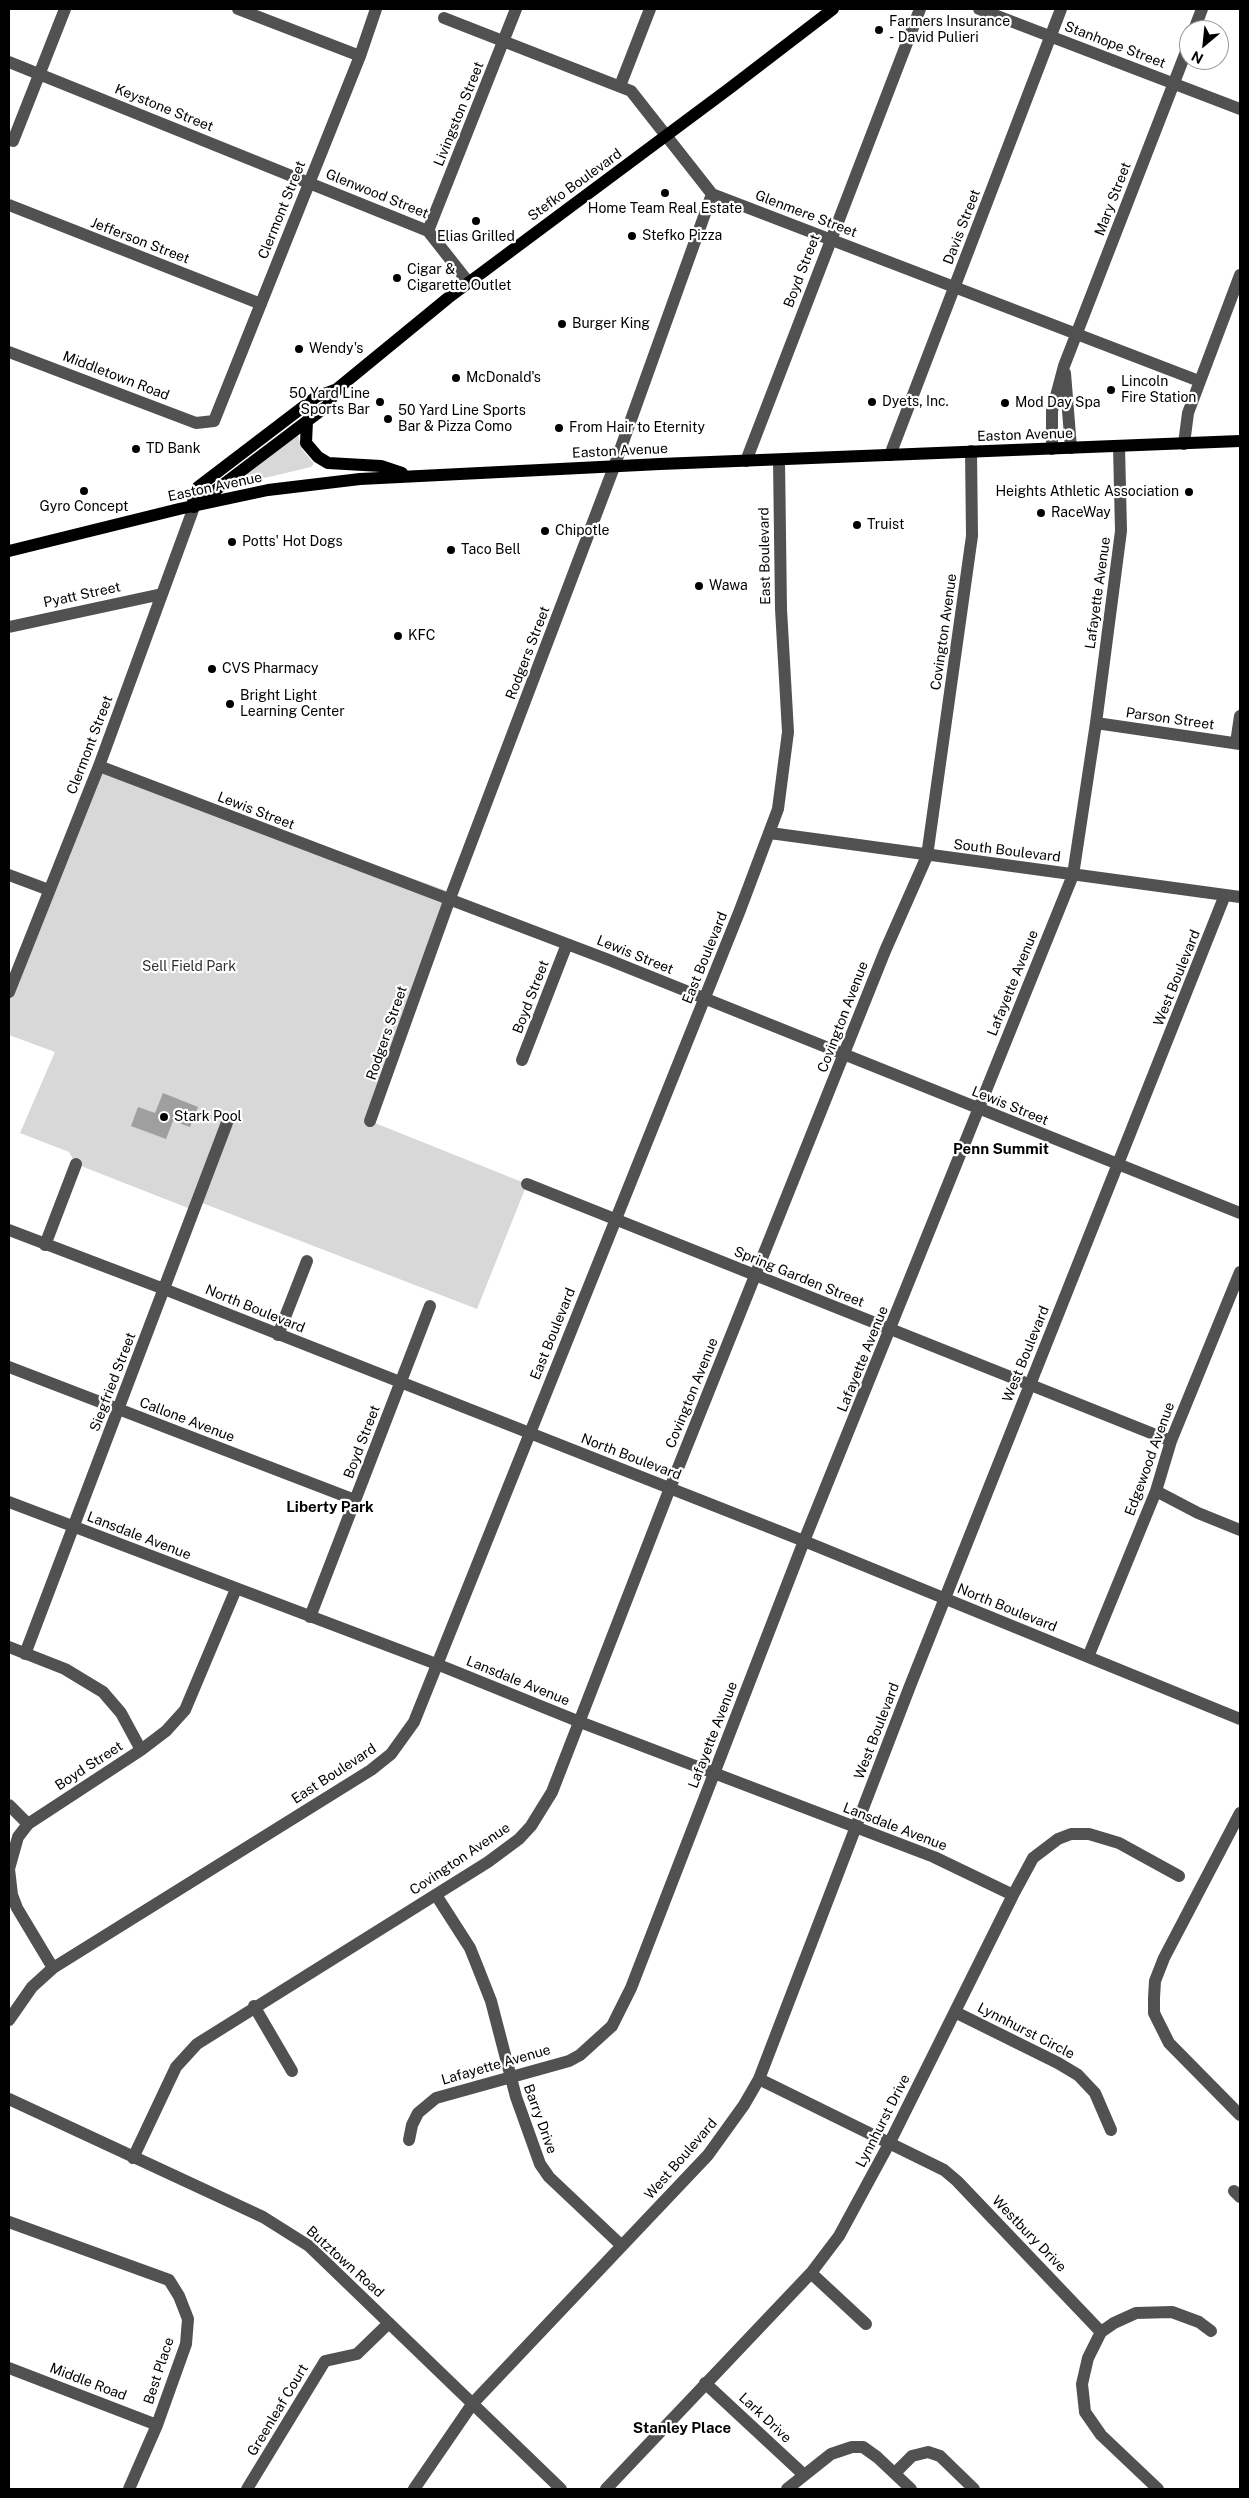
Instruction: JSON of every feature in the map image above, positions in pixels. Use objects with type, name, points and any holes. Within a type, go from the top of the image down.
[{"type":"main road","name":"Stefko Boulevard","points":[[194,507],[193,498],[198,487],[316,397],[337,389],[469,283],[833,9]]},
{"type":"main road","name":"Stefko Boulevard","points":[[194,507],[327,406],[337,389]]},
{"type":"main road","points":[[308,421],[306,443],[318,457],[328,463],[381,466],[409,475]]},
{"type":"main road","name":"Easton Avenue","points":[[9,551],[268,490],[336,481],[409,475],[1240,441]]},
{"type":"street","points":[[13,141],[65,9]]},
{"type":"street","points":[[238,9],[360,56]]},
{"type":"street","name":"Clermont Street","points":[[214,421],[360,56],[376,9]]},
{"type":"street","name":"Livingston Street","points":[[428,231],[516,9]]},
{"type":"street","points":[[620,86],[650,9]]},
{"type":"street","name":"Boyd Street","points":[[746,461],[920,9]]},
{"type":"street","name":"Stanhope Street","points":[[979,9],[1240,109]]},
{"type":"street","name":"Davis Street","points":[[890,455],[1061,9]]},
{"type":"street","points":[[444,18],[620,86],[636,96],[712,194]]},
{"type":"street","name":"Keystone Street","points":[[9,62],[308,183]]},
{"type":"street","name":"Mary Street","points":[[1052,449],[1052,411],[1064,366],[1179,70]]},
{"type":"street","name":"Glenwood Street","points":[[308,183],[428,231],[469,283]]},
{"type":"street","name":"Glenmere Street","points":[[712,194],[1199,381]]},
{"type":"street","name":"Rodgers Street","points":[[370,1121],[449,901],[614,467],[712,194]]},
{"type":"street","name":"Jefferson Street","points":[[9,205],[261,304]]},
{"type":"street","points":[[1184,444],[1186,418],[1240,275]]},
{"type":"street","name":"Middletown Road","points":[[9,352],[196,422],[214,421]]},
{"type":"street","name":"Mary Street","points":[[1064,366],[1072,448]]},
{"type":"street","name":"Lafayette Avenue","points":[[409,2140],[414,2118],[428,2103],[443,2096],[568,2061],[594,2045],[612,2026],[631,1988],[804,1541],[1073,875],[1096,723],[1121,531],[1119,446]]},
{"type":"street","name":"Covington Avenue","points":[[133,2158],[176,2066],[197,2044],[254,2006],[436,1895],[504,1850],[531,1826],[552,1792],[670,1488],[845,1055],[885,951],[927,856],[972,536],[971,452]]},
{"type":"street","name":"East Boulevard","points":[[9,2020],[32,1987],[53,1968],[371,1770],[391,1754],[414,1722],[439,1665],[770,833],[783,783],[788,732],[781,609],[779,460]]},
{"type":"street","name":"Clermont Street","points":[[9,992],[98,766],[194,507]]},
{"type":"street","name":"Pyatt Street","points":[[9,627],[162,594]]},
{"type":"street","points":[[1238,744],[1240,716]]},
{"type":"street","name":"Parson Street","points":[[1096,723],[1238,744]]},
{"type":"street","name":"Lewis Street","points":[[98,766],[449,901],[567,944],[1240,1213]]},
{"type":"street","name":"South Boulevard","points":[[770,833],[927,856],[1240,897]]},
{"type":"street","points":[[9,875],[49,890]]},
{"type":"street","name":"West Boulevard","points":[[414,2489],[473,2403],[708,2155],[744,2105],[759,2078],[910,1686],[946,1600],[1030,1384],[1226,895]]},
{"type":"street","name":"Boyd Street","points":[[522,1060],[567,944]]},
{"type":"street","name":"Siegfried Street","points":[[25,1654],[228,1120]]},
{"type":"street","points":[[45,1244],[76,1164]]},
{"type":"street","name":"Spring Garden Street","points":[[527,1184],[1171,1440]]},
{"type":"street","name":"North Boulevard","points":[[9,1230],[164,1289],[804,1541],[1240,1719]]},
{"type":"street","points":[[278,1334],[307,1261]]},
{"type":"street","name":"Edgewood Avenue","points":[[1088,1657],[1156,1491],[1171,1440],[1240,1272]]},
{"type":"street","name":"Boyd Street","points":[[310,1616],[430,1306]]},
{"type":"street","name":"Callone Avenue","points":[[9,1366],[355,1500]]},
{"type":"street","points":[[1156,1491],[1198,1513],[1240,1530]]},
{"type":"street","name":"Lansdale Avenue","points":[[9,1502],[73,1528],[439,1665],[580,1722],[934,1857],[1013,1895]]},
{"type":"street","name":"Boyd Street","points":[[53,1968],[17,1908],[9,1883],[12,1856],[18,1837],[28,1824],[141,1750],[166,1731],[184,1710],[236,1589]]},
{"type":"street","points":[[9,1648],[65,1669],[103,1692],[121,1713],[141,1750]]},
{"type":"street","points":[[9,1806],[28,1824]]},
{"type":"street","points":[[1240,1813],[1164,1958],[1155,1981],[1154,1998],[1154,2014],[1169,2043],[1240,2115]]},
{"type":"street","name":"Lynnhurst Drive","points":[[606,2489],[811,2273],[827,2253],[852,2216],[1033,1858],[1049,1844],[1071,1834],[1102,1836],[1179,1876]]},
{"type":"street","name":"Barry Drive","points":[[436,1895],[470,1948],[491,2001],[510,2076],[532,2144],[549,2177],[622,2245]]},
{"type":"street","points":[[254,2006],[292,2071]]},
{"type":"street","name":"Lynnhurst Circle","points":[[956,2012],[1078,2075],[1095,2093],[1111,2130]]},
{"type":"street","name":"Westbury Drive","points":[[759,2078],[932,2163],[957,2181],[1101,2332]]},
{"type":"street","name":"Butztown Road","points":[[9,2099],[263,2217],[309,2246],[561,2489]]},
{"type":"street","name":"Best Place","points":[[9,2222],[169,2280],[179,2296],[188,2319],[180,2365],[157,2425],[129,2489]]},
{"type":"street","points":[[811,2273],[866,2324]]},
{"type":"street","points":[[1158,2489],[1101,2435],[1085,2412],[1082,2390],[1084,2373],[1092,2348],[1101,2332],[1126,2316],[1146,2311],[1160,2311],[1182,2315],[1211,2331]]},
{"type":"street","name":"Greenleaf Court","points":[[247,2489],[324,2361],[357,2354],[389,2323]]},
{"type":"street","name":"Middle Road","points":[[9,2368],[157,2425]]},
{"type":"street","name":"Lark Drive","points":[[706,2383],[803,2474]]},
{"type":"street","points":[[787,2489],[803,2474],[831,2454],[852,2447],[863,2447],[911,2489]]},
{"type":"street","points":[[894,2473],[912,2456],[928,2452],[940,2456],[974,2489]]},
{"type":"green space","points":[[298,435],[302,449],[314,464],[311,467],[235,485],[234,482]]},
{"type":"green space","name":"Sell Field Park","points":[[99,766],[453,893],[370,1121],[527,1184],[477,1309],[197,1201],[193,1210],[76,1164],[69,1152],[20,1133],[55,1052],[9,1035],[9,992]]},
{"type":"shaded area","name":"Stark Pool","points":[[163,1093],[198,1107],[190,1127],[173,1121],[166,1139],[131,1126],[138,1107],[155,1113]]},
{"type":"place","name":"Farmers Insurance - David Pulieri","points":[[879,30]]},
{"type":"place","name":"Home Team Real Estate","points":[[665,193]]},
{"type":"place","name":"Elias Grilled","points":[[476,221]]},
{"type":"place","name":"Stefko Pizza","points":[[632,236]]},
{"type":"place","name":"Cigar & Cigarette Outlet","points":[[397,278]]},
{"type":"place","name":"Burger King","points":[[562,324]]},
{"type":"place","name":"Wendy's","points":[[299,349]]},
{"type":"place","name":"McDonald's","points":[[456,378]]},
{"type":"place","name":"Lincoln Fire Station","points":[[1111,390]]},
{"type":"place","name":"50 Yard Line Sports Bar","points":[[380,402]]},
{"type":"place","name":"Dyets, Inc.","points":[[872,402]]},
{"type":"place","name":"Mod Day Spa","points":[[1005,403]]},
{"type":"place","name":"50 Yard Line Sports Bar & Pizza Como","points":[[388,419]]},
{"type":"place","name":"From Hair to Eternity","points":[[559,428]]},
{"type":"place","name":"TD Bank","points":[[136,449]]},
{"type":"place","name":"Gyro Concept","points":[[84,491]]},
{"type":"place","name":"Heights Athletic Association","points":[[1189,492]]},
{"type":"place","name":"RaceWay","points":[[1041,513]]},
{"type":"place","name":"Truist","points":[[857,525]]},
{"type":"place","name":"Chipotle","points":[[545,531]]},
{"type":"place","name":"Potts' Hot Dogs","points":[[232,542]]},
{"type":"place","name":"Taco Bell","points":[[451,550]]},
{"type":"place","name":"Wawa","points":[[699,586]]},
{"type":"place","name":"KFC","points":[[398,636]]},
{"type":"place","name":"CVS Pharmacy","points":[[212,669]]},
{"type":"place","name":"Bright Light Learning Center","points":[[230,704]]},
{"type":"place","name":"Stark Pool","points":[[164,1117]]},
{"type":"district","name":"Penn Summit","points":[[1001,1149]]},
{"type":"district","name":"Liberty Park","points":[[330,1507]]},
{"type":"district","name":"Stanley Place","points":[[682,2428]]}]
